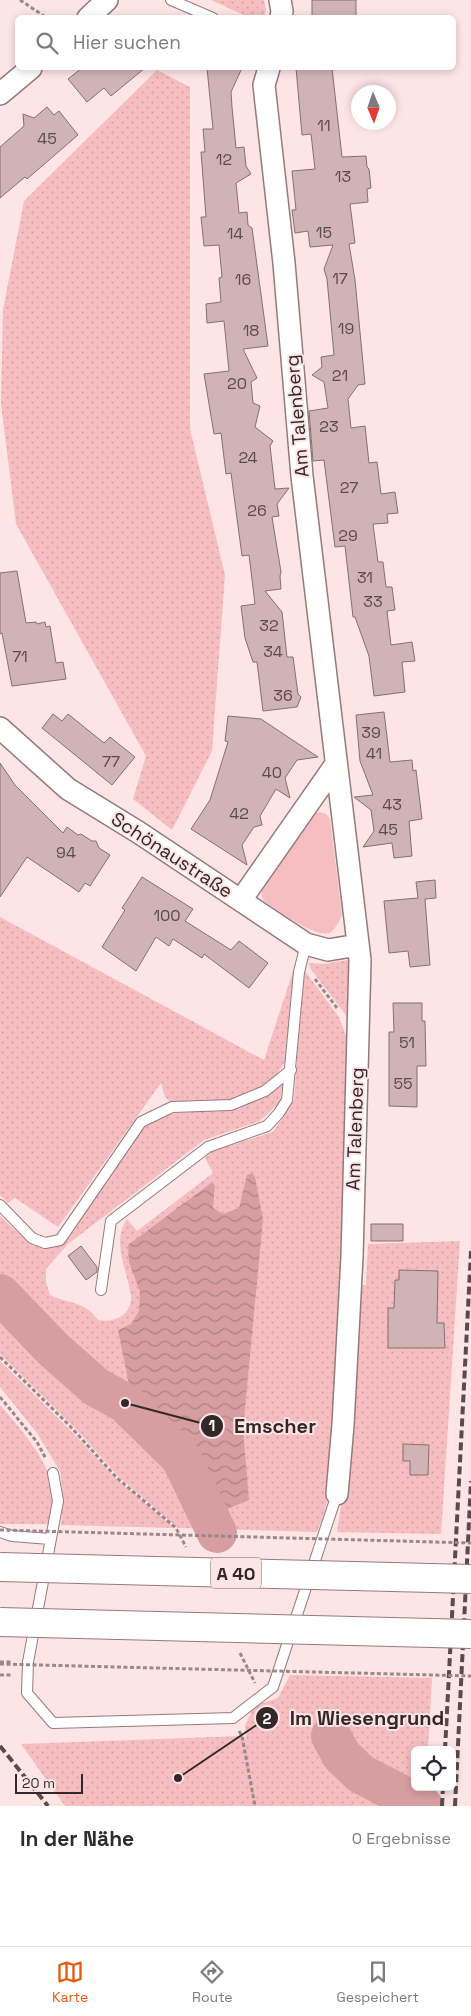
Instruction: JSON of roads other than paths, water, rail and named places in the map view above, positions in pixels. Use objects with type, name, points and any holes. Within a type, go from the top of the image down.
[{"type":"highway","name":"A 40","points":[[0,1567],[471,1579]]},
{"type":"highway","points":[[0,1622],[471,1634]]},
{"type":"street","points":[[91,15],[107,0]]},
{"type":"street","points":[[280,0],[281,15]]},
{"type":"street","points":[[0,94],[29,70]]},
{"type":"street","name":"Am Talenberg","points":[[268,70],[264,85],[284,264],[302,476],[360,960],[352,1257],[343,1425],[337,1494]]},
{"type":"street","name":"Schönaustraße","points":[[0,728],[68,789],[138,832],[241,900],[304,952],[358,945]]},
{"type":"street","points":[[241,900],[336,764]]},
{"type":"lane","points":[[171,0],[206,15]]},
{"type":"lane","points":[[101,1290],[111,1222],[208,1147],[267,1126],[280,1113],[287,1100],[304,952]]},
{"type":"lane","points":[[0,1205],[32,1238],[45,1243],[60,1240],[140,1122],[172,1107],[231,1105],[265,1091],[291,1070]]},
{"type":"lane","points":[[53,1473],[58,1501],[28,1662],[27,1693],[53,1722],[233,1718],[262,1696],[273,1687],[337,1494]]},
{"type":"lane","points":[[0,1531],[12,1536],[50,1539]]},
{"type":"water","points":[[252,1173],[255,1177],[263,1219],[243,1429],[249,1500],[222,1511],[195,1455],[147,1404],[131,1394],[118,1330],[131,1324],[139,1311],[140,1292],[129,1262],[128,1245],[211,1183],[215,1185],[213,1208],[223,1214],[239,1208],[247,1175]]},
{"type":"waterway","points":[[0,1294],[53,1349],[96,1387],[125,1403],[181,1458],[217,1533]]},
{"type":"waterway","points":[[331,1736],[342,1756],[361,1774],[423,1806]]},
{"type":"railway","points":[[445,1746],[471,1251]]},
{"type":"railway","points":[[455,1806],[471,1481]]},
{"type":"railway","points":[[0,1746],[48,1806]]},
{"type":"railway","points":[[442,1806],[443,1791]]},
{"type":"place","name":"Emscher","points":[[125,1403]]},
{"type":"place","name":"Im Wiesengrund","points":[[178,1778]]}]
